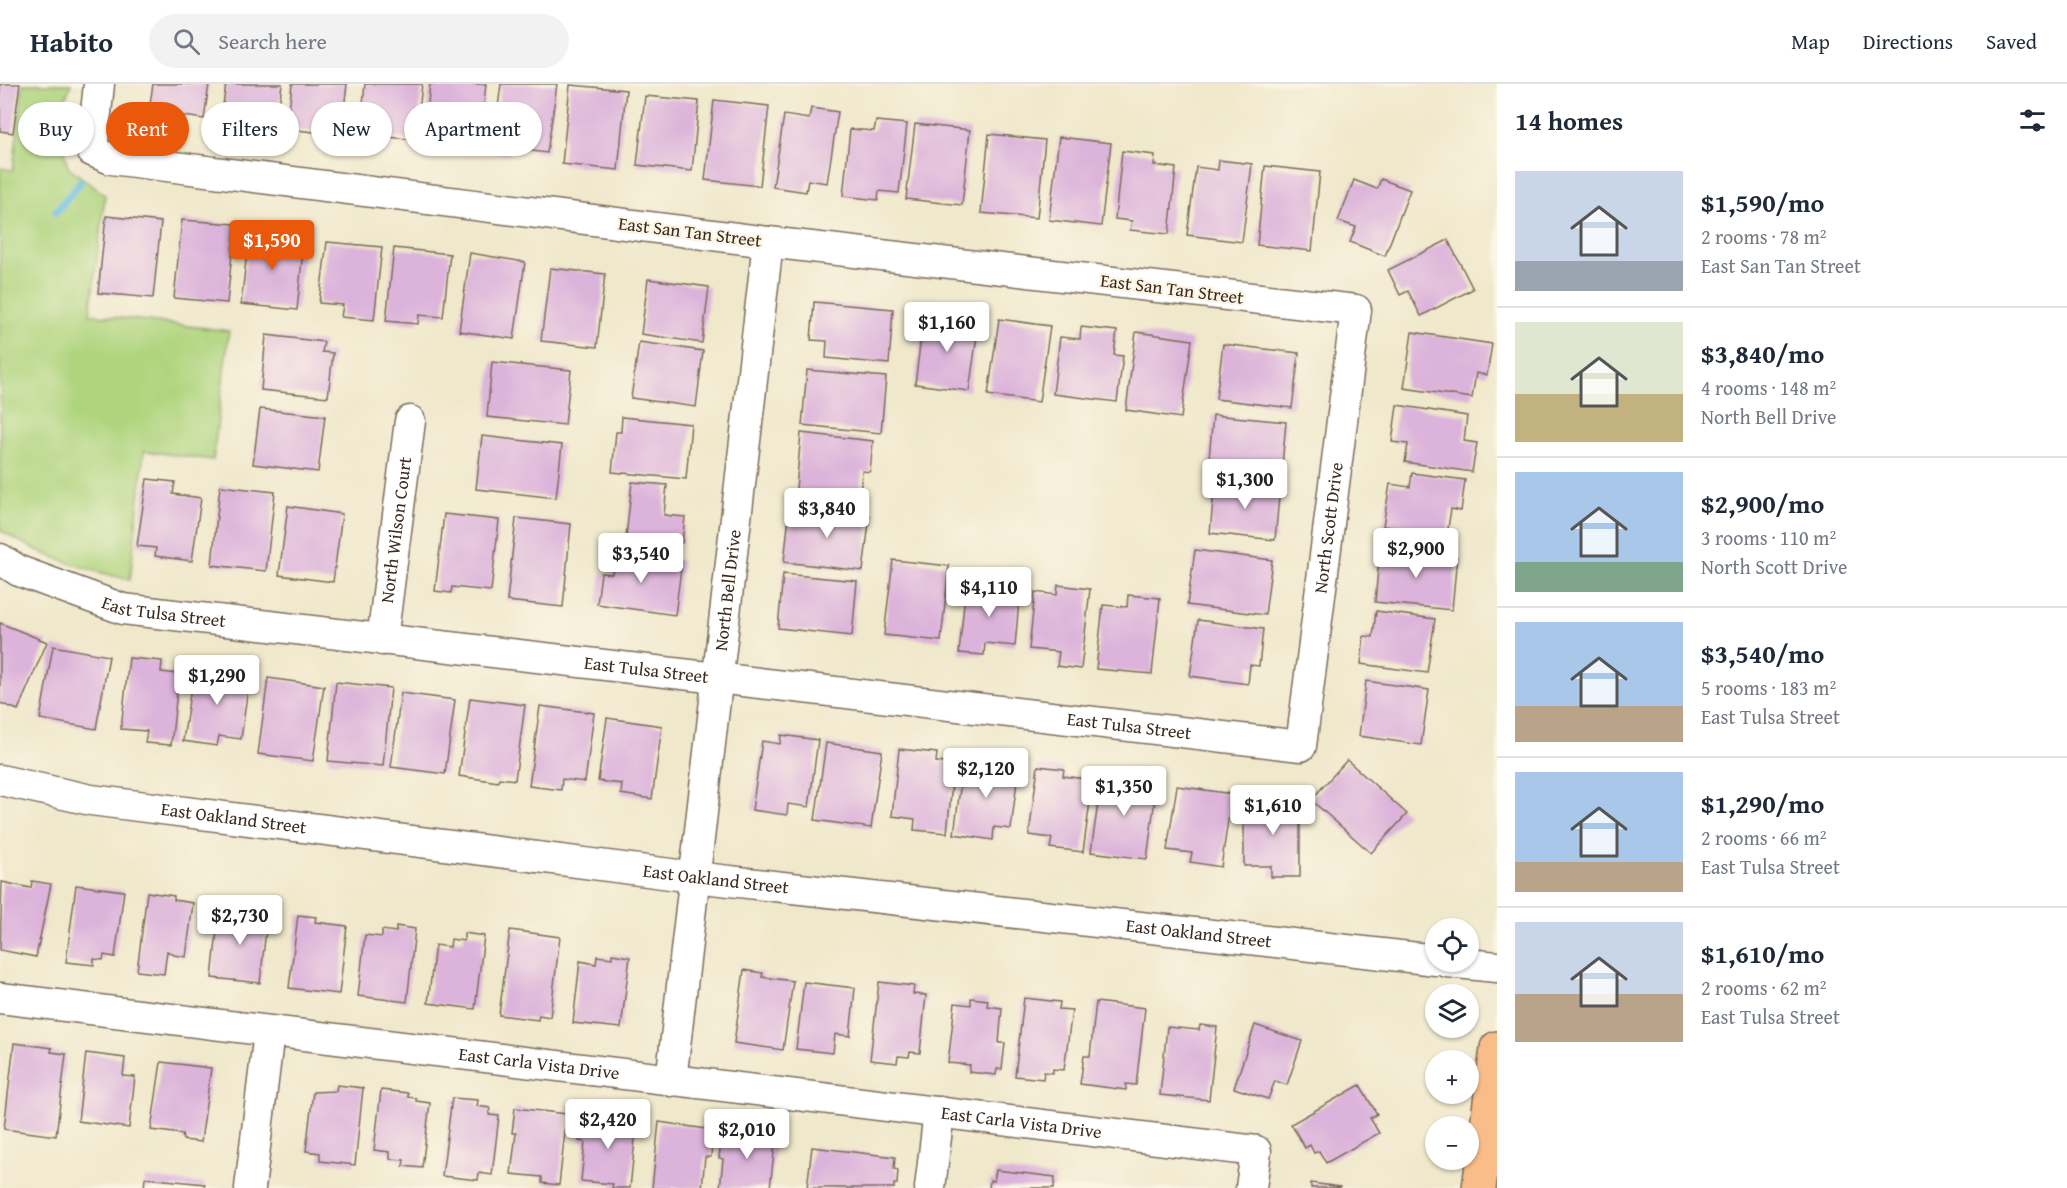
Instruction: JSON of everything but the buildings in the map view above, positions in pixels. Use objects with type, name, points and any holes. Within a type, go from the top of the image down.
[{"type":"main road","points":[[1479,1188],[1497,1048]]},
{"type":"street","name":"East San Tan Street","points":[[99,84],[92,151],[111,159],[768,242],[1356,310]]},
{"type":"street","name":"North Bell Drive","points":[[670,1081],[768,242]]},
{"type":"street","name":"North Scott Drive","points":[[1301,746],[1356,310]]},
{"type":"street","name":"North Wilson Court","points":[[382,640],[410,422]]},
{"type":"street","name":"East Tulsa Street","points":[[0,559],[19,571],[123,609],[1301,746]]},
{"type":"street","name":"East Oakland Street","points":[[0,780],[91,800],[694,877],[1425,959]]},
{"type":"street","points":[[1479,965],[1497,967]]},
{"type":"street","name":"East Carla Vista Drive","points":[[0,998],[670,1081],[1256,1150],[1251,1188]]},
{"type":"street","points":[[250,1188],[269,1032]]},
{"type":"street","points":[[930,1188],[939,1112]]},
{"type":"green space","points":[[23,84],[71,84],[64,102],[21,102]]},
{"type":"green space","points":[[18,127],[18,156],[65,156],[68,167],[105,195],[90,314],[229,331],[213,460],[144,451],[130,580],[63,561],[0,530],[0,168],[13,170]]},
{"type":"waterway","points":[[56,212],[80,182]]}]
